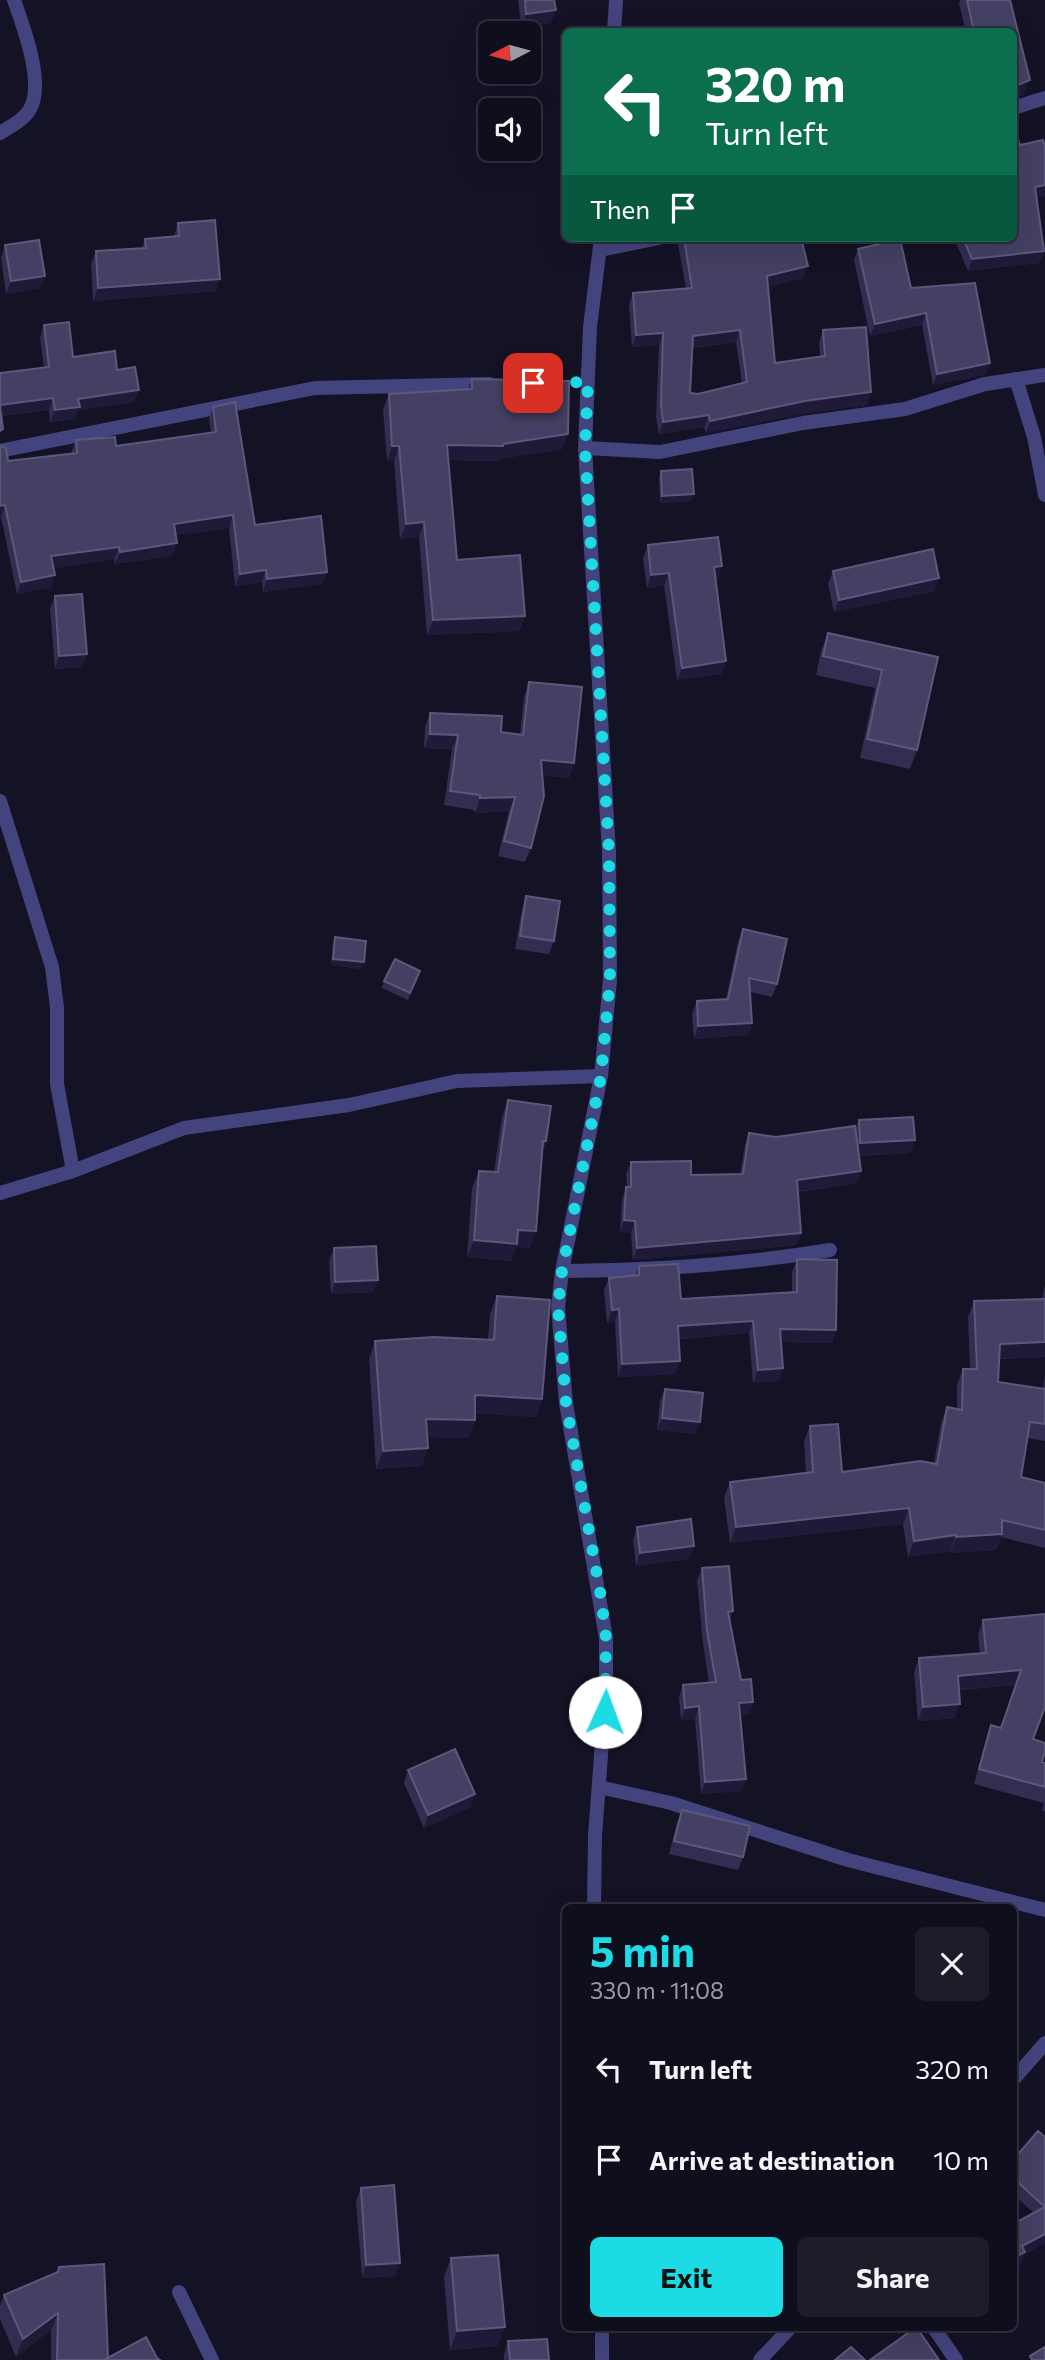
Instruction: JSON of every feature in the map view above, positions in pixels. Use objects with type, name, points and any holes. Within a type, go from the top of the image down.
[{"type":"street","points":[[0,133],[25,116],[34,96],[32,59],[14,0]]},
{"type":"street","points":[[614,28],[616,0]]},
{"type":"street","points":[[1017,107],[1045,98]]},
{"type":"street","points":[[594,1904],[606,1688],[606,1638],[560,1360],[558,1307],[562,1271],[601,1076],[610,980],[609,852],[581,382],[601,244],[620,242]]},
{"type":"street","points":[[585,448],[660,452],[803,423],[905,409],[961,390],[1045,375]]},
{"type":"street","points":[[1016,379],[1034,437],[1045,495]]},
{"type":"street","points":[[0,451],[315,388],[506,384]]},
{"type":"street","points":[[0,801],[52,967],[57,1007],[57,1084],[73,1171]]},
{"type":"street","points":[[0,1193],[73,1171],[184,1128],[349,1105],[457,1081],[601,1076]]},
{"type":"street","points":[[562,1271],[654,1270],[739,1265],[830,1250]]},
{"type":"street","points":[[599,1787],[671,1803],[848,1860],[1045,1910]]},
{"type":"street","points":[[1017,2075],[1045,2043]]},
{"type":"street","points":[[179,2292],[212,2360]]},
{"type":"street","points":[[602,2331],[602,2360]]},
{"type":"street","points":[[760,2360],[787,2331]]},
{"type":"street","points":[[936,2331],[956,2360]]},
{"type":"building","points":[[525,0],[554,0],[556,10],[526,14]]},
{"type":"building","points":[[967,0],[1010,0],[1017,28],[973,28]]},
{"type":"building","points":[[1017,28],[1030,80],[1017,85]]},
{"type":"building","points":[[1017,137],[1020,145],[1043,140],[1045,185],[1035,187],[1044,251],[972,259],[965,242],[1017,242]]},
{"type":"building","points":[[215,220],[220,279],[98,288],[96,251],[146,248],[145,239],[179,236],[178,223]]},
{"type":"building","points":[[39,240],[45,276],[11,281],[5,245]]},
{"type":"building","points":[[685,242],[802,242],[808,266],[767,276],[775,363],[825,356],[823,330],[866,327],[871,392],[805,401],[710,421],[709,415],[663,422],[663,333],[636,335],[633,293],[692,288]],"holes":[[[740,330],[747,382],[698,394],[690,393],[693,336]]]},
{"type":"building","points":[[887,242],[901,242],[911,288],[975,283],[990,363],[937,374],[926,313],[875,324],[858,249]]},
{"type":"building","points":[[69,322],[73,357],[115,351],[117,370],[135,367],[139,390],[78,399],[80,407],[55,410],[53,398],[0,405],[0,373],[49,367],[44,325]]},
{"type":"building","points":[[472,379],[569,381],[568,434],[503,446],[447,445],[457,560],[520,555],[525,616],[433,620],[424,522],[406,524],[399,446],[392,446],[389,394],[472,389]]},
{"type":"building","points":[[235,402],[255,525],[321,516],[327,572],[267,579],[266,570],[240,574],[233,515],[174,524],[177,543],[120,552],[119,547],[51,556],[55,575],[21,582],[5,505],[0,506],[0,446],[6,448],[8,461],[77,453],[76,440],[115,437],[116,446],[216,432],[213,407]]},
{"type":"building","points":[[0,406],[3,429],[0,431]]},
{"type":"building","points":[[692,469],[694,494],[662,496],[661,471]]},
{"type":"building","points":[[718,537],[722,566],[714,567],[726,661],[682,668],[669,573],[651,575],[648,545]]},
{"type":"building","points":[[933,549],[939,578],[839,600],[833,571]]},
{"type":"building","points":[[82,594],[87,654],[59,656],[55,596]]},
{"type":"building","points":[[828,633],[938,657],[917,750],[867,739],[882,670],[823,656]]},
{"type":"building","points":[[529,682],[582,687],[574,763],[541,760],[544,796],[531,848],[504,841],[515,797],[480,798],[480,795],[450,791],[458,735],[430,734],[430,713],[502,716],[501,732],[523,735]]},
{"type":"building","points":[[526,896],[560,901],[554,941],[520,936]]},
{"type":"building","points":[[743,929],[787,939],[777,984],[749,978],[752,1023],[698,1026],[697,1001],[728,999]]},
{"type":"building","points":[[335,937],[366,941],[364,962],[333,959]]},
{"type":"building","points":[[395,959],[420,971],[410,993],[384,981]]},
{"type":"building","points":[[508,1100],[551,1106],[546,1141],[543,1141],[536,1231],[518,1230],[517,1244],[474,1240],[479,1171],[498,1172]]},
{"type":"building","points":[[913,1117],[915,1140],[860,1143],[859,1120]]},
{"type":"building","points":[[855,1126],[861,1171],[797,1180],[801,1233],[637,1248],[635,1221],[624,1220],[626,1187],[631,1187],[631,1162],[691,1161],[691,1175],[743,1174],[749,1133],[776,1137]]},
{"type":"building","points":[[376,1246],[378,1280],[335,1282],[334,1248]]},
{"type":"building","points":[[797,1259],[837,1260],[836,1330],[780,1329],[783,1368],[758,1370],[753,1321],[678,1326],[680,1361],[622,1364],[619,1309],[612,1310],[609,1278],[639,1275],[639,1266],[678,1264],[681,1299],[797,1292]]},
{"type":"building","points":[[497,1296],[550,1300],[542,1399],[475,1395],[475,1420],[426,1419],[428,1448],[383,1451],[375,1341],[434,1337],[494,1340]]},
{"type":"building","points":[[1045,1299],[1045,1342],[1000,1344],[998,1382],[1045,1389],[1045,1424],[1030,1422],[1021,1477],[1045,1483],[1045,1530],[1002,1520],[1002,1534],[956,1535],[914,1541],[909,1508],[736,1527],[730,1482],[813,1472],[810,1426],[838,1424],[842,1472],[920,1461],[937,1464],[947,1407],[962,1410],[963,1369],[977,1369],[974,1301]]},
{"type":"building","points":[[665,1389],[703,1393],[700,1422],[662,1418]]},
{"type":"building","points":[[691,1519],[694,1546],[640,1553],[637,1527]]},
{"type":"building","points":[[729,1566],[733,1611],[728,1612],[741,1680],[751,1679],[753,1702],[739,1703],[746,1779],[705,1782],[699,1706],[685,1708],[683,1685],[716,1682],[707,1631],[702,1568]]},
{"type":"building","points":[[1045,1614],[1045,1707],[1033,1739],[1045,1743],[1042,1762],[1045,1763],[1045,1787],[979,1769],[991,1725],[1001,1728],[1021,1670],[958,1676],[960,1704],[923,1707],[919,1658],[986,1653],[983,1620]]},
{"type":"building","points":[[455,1749],[475,1794],[428,1815],[408,1770]]},
{"type":"building","points":[[682,1810],[750,1826],[743,1857],[674,1841]]},
{"type":"building","points":[[1038,2131],[1045,2137],[1045,2207],[1017,2182],[1017,2155]]},
{"type":"building","points":[[394,2185],[400,2263],[366,2265],[361,2188]]},
{"type":"building","points":[[1045,2207],[1045,2234],[1022,2246],[1025,2252],[1017,2256],[1017,2222]]},
{"type":"building","points":[[498,2255],[505,2327],[457,2331],[451,2258]]},
{"type":"building","points":[[104,2264],[108,2357],[104,2360],[57,2360],[58,2313],[23,2339],[4,2295],[58,2272],[59,2267]]},
{"type":"building","points":[[911,2331],[919,2331],[939,2360],[870,2360]]},
{"type":"building","points":[[146,2337],[160,2360],[104,2360]]},
{"type":"building","points":[[547,2339],[549,2360],[510,2360],[508,2341]]},
{"type":"building","points":[[851,2347],[865,2360],[835,2360]]},
{"type":"building","points":[[1045,2347],[1045,2360],[1032,2360],[1030,2356]]},
{"type":"route","points":[[533,383],[588,382],[585,448],[609,852],[610,980],[608,1024],[601,1076],[562,1271],[558,1307],[560,1360],[566,1403],[606,1638],[605,1712]]}]
